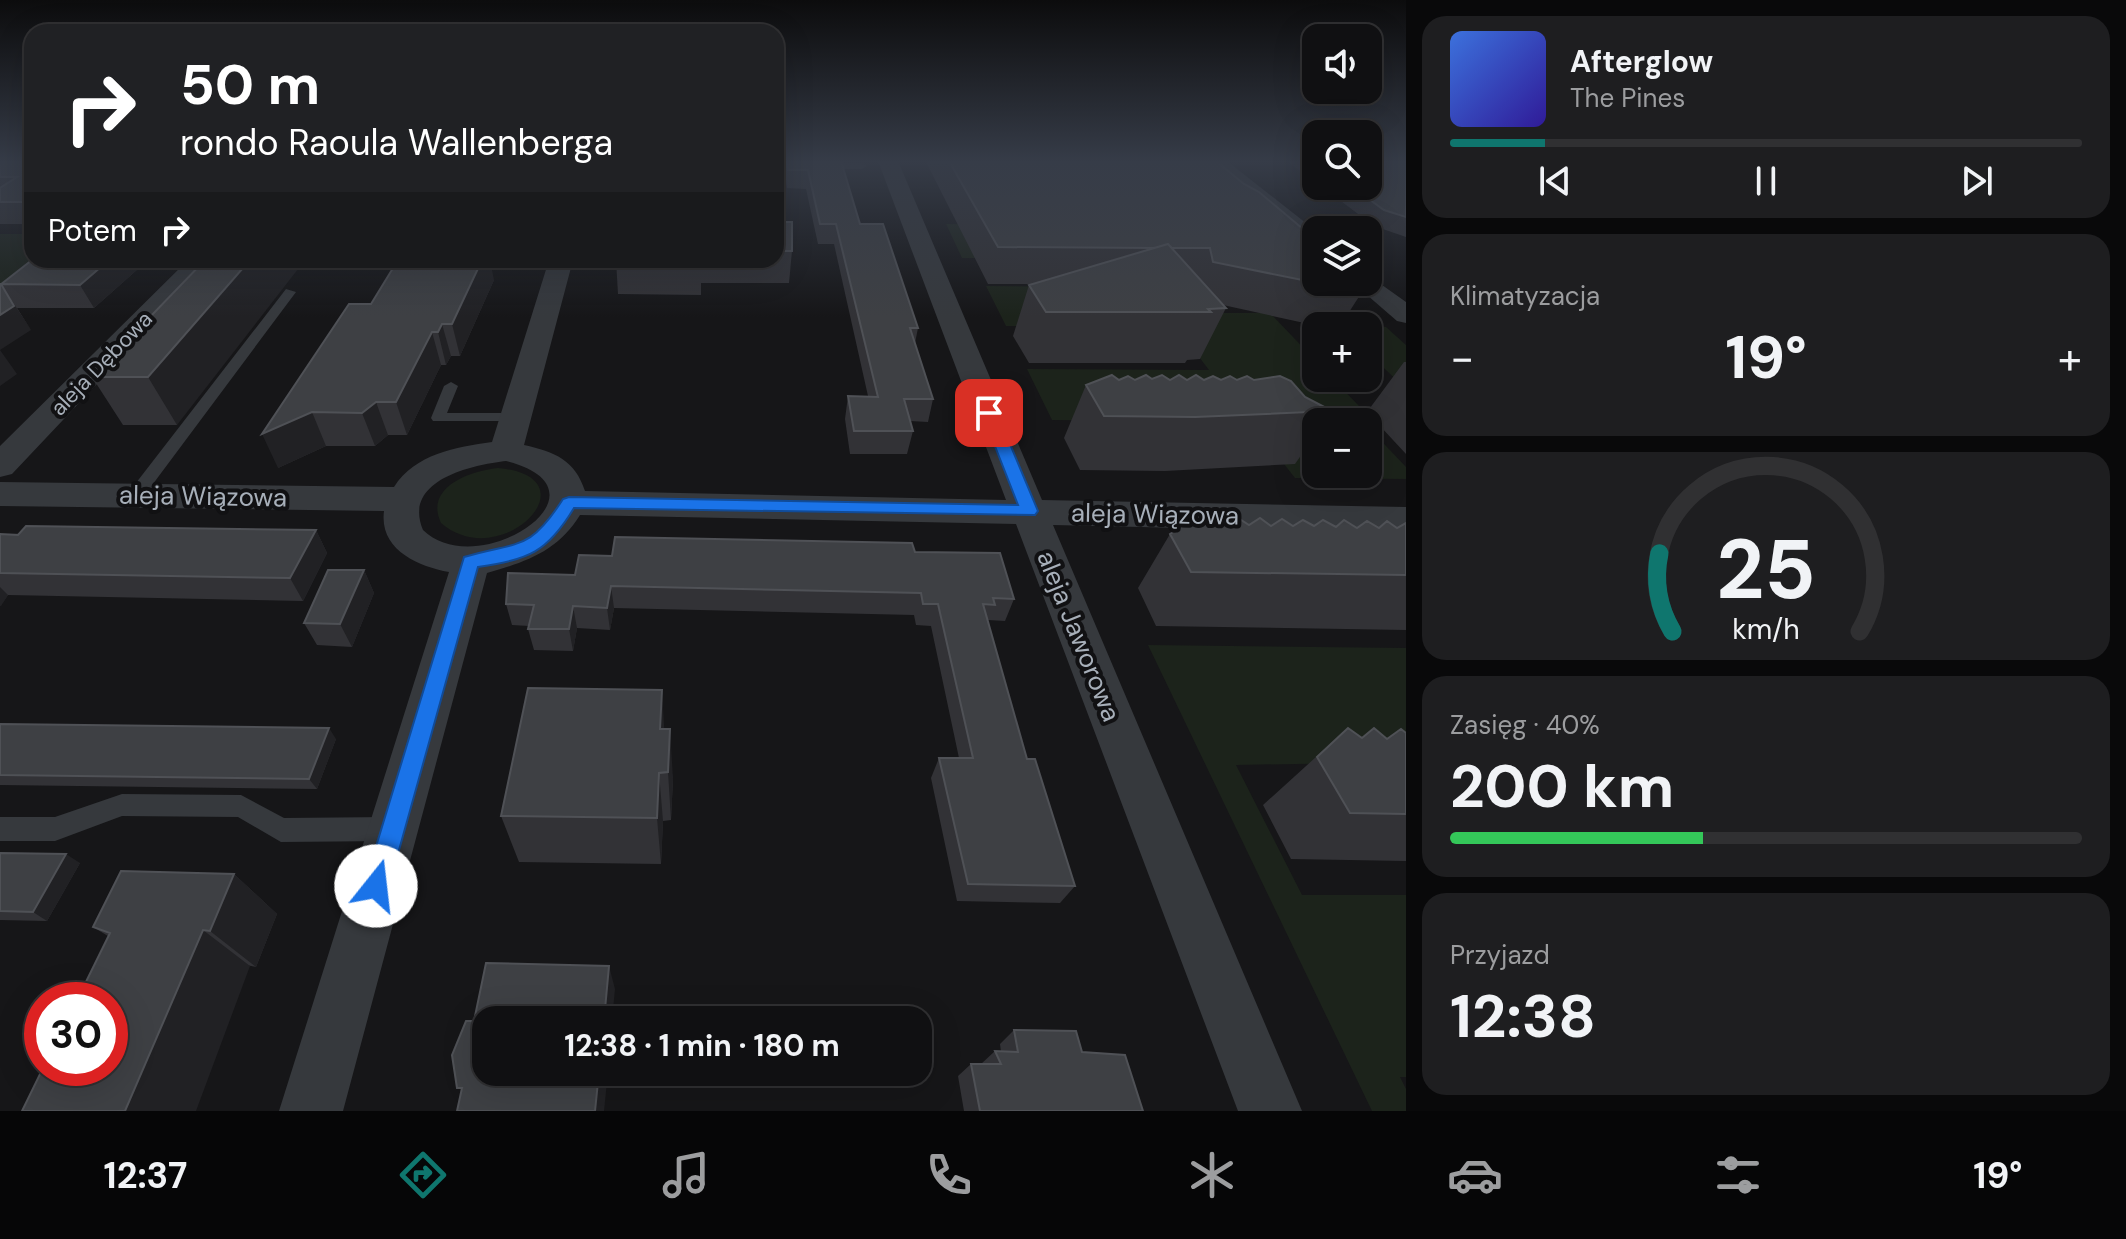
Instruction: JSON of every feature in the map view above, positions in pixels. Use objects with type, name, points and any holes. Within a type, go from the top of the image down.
[{"type":"street","name":"aleja Jaworowa","points":[[897,213],[1029,511],[1270,1111]]},
{"type":"street","points":[[1280,213],[1302,231]]},
{"type":"street","name":"aleja Dębowa","points":[[0,466],[194,268]]},
{"type":"street","points":[[506,451],[559,268]]},
{"type":"street","points":[[1382,296],[1406,315]]},
{"type":"street","points":[[506,451],[543,459],[558,471],[567,486],[569,503],[550,533],[532,546],[509,556],[471,562],[436,557],[417,547],[405,533],[401,520],[411,489],[431,471],[452,460],[475,453],[506,451]]},
{"type":"street","name":"aleja Wiązowa","points":[[0,494],[406,499]]},
{"type":"street","name":"aleja Wiązowa","points":[[569,503],[1406,520]]},
{"type":"street","points":[[311,1111],[471,562]]},
{"type":"lane","points":[[135,496],[290,292]]},
{"type":"lane","points":[[451,386],[438,418],[516,417]]},
{"type":"lane","points":[[0,829],[55,829],[122,805],[241,806],[281,830],[393,829]]},
{"type":"shaded area","points":[[946,224],[1095,225],[1205,313],[1270,313],[1302,346],[1302,392],[1346,392],[1359,406],[1302,408],[1302,478],[1295,478],[1251,422],[1052,420],[1027,369],[1209,370],[1176,327],[1006,326],[986,286],[1143,287],[1122,259],[962,258]]},
{"type":"shaded area","points":[[0,234],[24,234],[24,268],[50,268],[0,306]]},
{"type":"shaded area","points":[[1382,327],[1406,345],[1406,389],[1382,366]]},
{"type":"shaded area","points":[[1382,442],[1406,467],[1406,479],[1382,479]]},
{"type":"shaded area","points":[[498,468],[526,475],[539,488],[539,503],[529,518],[512,531],[489,538],[465,536],[441,523],[437,510],[444,491],[463,477]]},
{"type":"shaded area","points":[[1148,645],[1406,648],[1406,762],[1236,765],[1302,895],[1406,895],[1406,1077],[1400,1077],[1406,1089],[1406,1111],[1372,1111]]},
{"type":"building","points":[[818,213],[857,213],[860,224],[883,224],[918,328],[910,328],[933,399],[904,399],[913,431],[854,431],[848,396],[878,397],[836,224],[820,224]]},
{"type":"building","points":[[979,213],[1284,213],[1302,228],[1302,280],[1213,262],[1210,248],[1172,248],[1168,244],[1154,248],[998,247]]},
{"type":"building","points":[[784,222],[792,222],[792,251],[784,251]]},
{"type":"building","points":[[1168,244],[1226,308],[1208,309],[1211,312],[1046,312],[1029,285]]},
{"type":"building","points":[[24,266],[100,268],[80,285],[1,284]]},
{"type":"building","points":[[197,268],[243,268],[148,377],[92,377]]},
{"type":"building","points":[[393,268],[478,268],[452,324],[442,324],[438,332],[432,332],[396,402],[376,402],[362,413],[312,412],[262,434],[349,304],[371,304]]},
{"type":"building","points":[[0,285],[14,306],[0,315]]},
{"type":"building","points":[[1112,375],[1119,380],[1128,376],[1135,380],[1146,375],[1152,379],[1162,375],[1170,380],[1179,375],[1187,380],[1196,375],[1204,380],[1213,376],[1221,380],[1230,376],[1237,380],[1247,376],[1254,380],[1280,376],[1291,381],[1305,397],[1326,408],[1302,408],[1302,412],[1195,417],[1104,416],[1086,385]]},
{"type":"building","points":[[1198,517],[1208,524],[1219,518],[1229,525],[1238,518],[1249,525],[1260,518],[1271,526],[1282,519],[1293,526],[1303,520],[1314,526],[1323,520],[1336,527],[1344,520],[1357,528],[1367,521],[1379,528],[1387,521],[1397,528],[1406,523],[1406,575],[1191,572],[1170,534]]},
{"type":"building","points":[[26,526],[316,530],[290,578],[0,573],[0,534],[18,535]]},
{"type":"building","points":[[615,537],[912,543],[915,552],[1000,553],[1014,599],[993,598],[995,605],[983,604],[1027,759],[1035,759],[1075,886],[968,884],[939,758],[973,758],[938,604],[923,604],[921,593],[611,586],[607,608],[573,606],[569,629],[528,629],[534,605],[506,604],[508,573],[575,575],[579,555],[612,556]]},
{"type":"building","points":[[328,570],[364,570],[340,624],[304,623]]},
{"type":"building","points":[[528,688],[662,690],[660,729],[670,729],[668,772],[659,773],[657,818],[501,816]]},
{"type":"building","points":[[0,724],[329,728],[309,779],[0,775]]},
{"type":"building","points":[[1348,728],[1362,738],[1374,728],[1387,739],[1401,729],[1406,733],[1406,814],[1350,813],[1317,757]]},
{"type":"building","points":[[0,853],[66,854],[33,912],[0,911]]},
{"type":"building","points":[[121,871],[234,874],[210,931],[203,930],[125,1111],[22,1111],[34,1086],[128,1086],[128,982],[86,982],[110,933],[93,927]]},
{"type":"building","points":[[486,963],[609,966],[605,1006],[477,1006]]},
{"type":"building","points":[[466,1021],[472,1021],[472,1086],[598,1086],[595,1111],[457,1111],[462,1088],[457,1088],[452,1055]]},
{"type":"building","points":[[1014,1030],[1076,1031],[1082,1052],[1125,1055],[1143,1111],[980,1111],[971,1064],[1001,1064],[995,1051],[1018,1052]]},
{"type":"route","points":[[376,886],[471,562],[509,556],[532,546],[550,533],[569,503],[1029,511],[989,413]]}]
